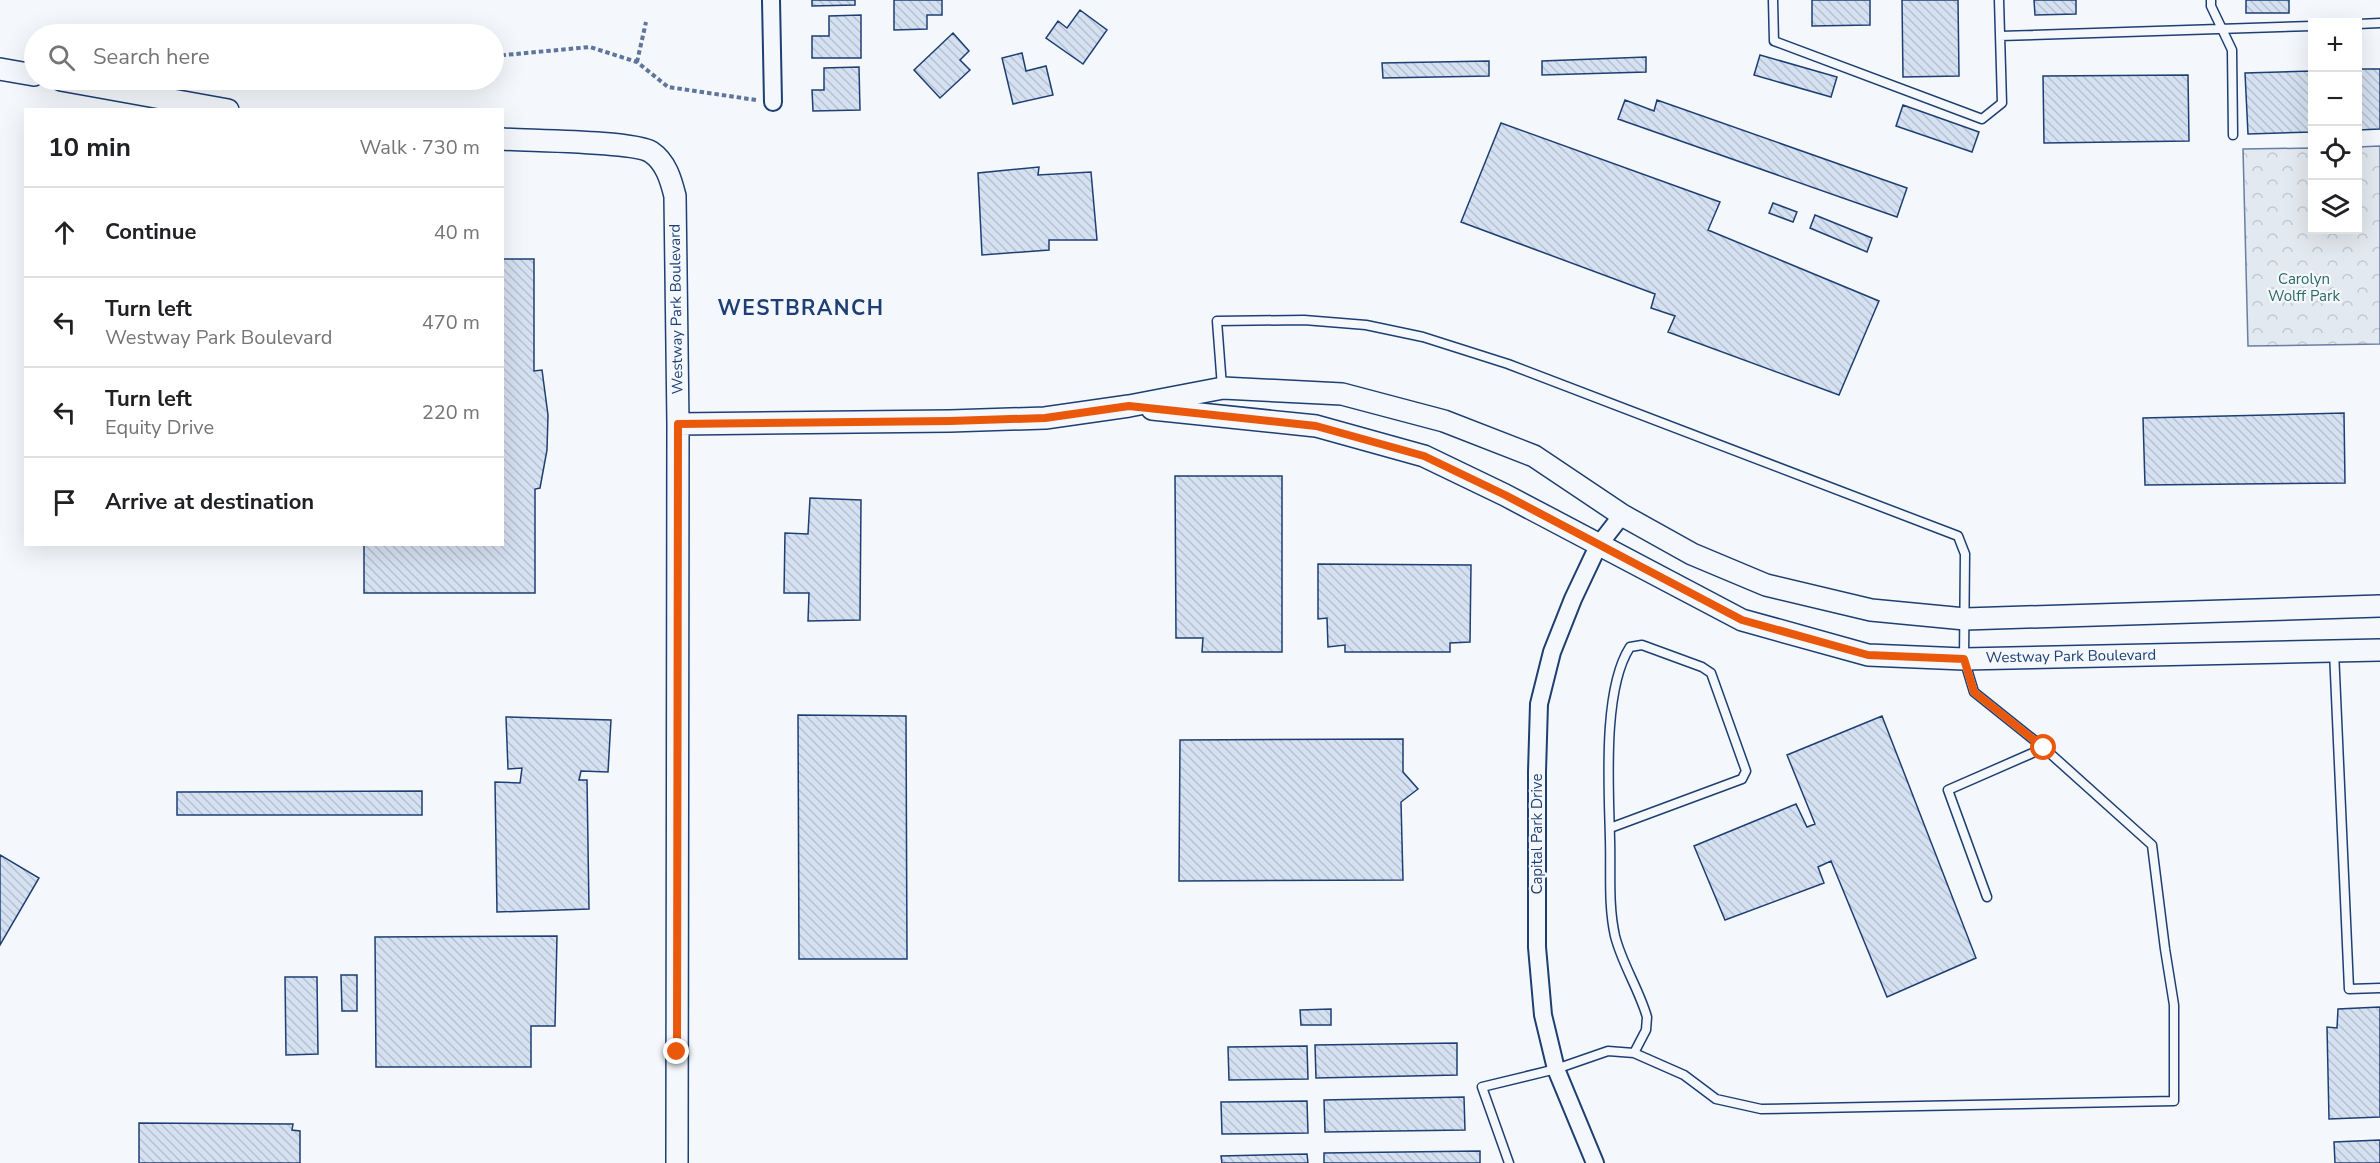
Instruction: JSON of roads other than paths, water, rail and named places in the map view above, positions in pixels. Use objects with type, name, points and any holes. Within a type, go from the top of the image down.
[{"type":"street","points":[[771,0],[773,102]]},
{"type":"street","points":[[0,69],[24,73]]},
{"type":"street","points":[[117,90],[217,108]]},
{"type":"street","name":"Westway Park Boulevard","points":[[504,139],[628,146],[651,152],[665,166],[671,178],[675,196],[678,424],[1045,418],[1129,406],[1222,388],[1342,394],[1444,421],[1534,456],[1622,515],[1692,554],[1766,585],[1871,610],[1965,619],[2380,606]]},
{"type":"street","name":"Westway Park Boulevard","points":[[1129,406],[1316,426],[1424,456],[1505,495],[1742,620],[1868,655],[1964,659],[2380,650]]},
{"type":"street","points":[[677,1163],[678,424]]},
{"type":"street","name":"Capital Park Drive","points":[[1595,1163],[1556,1069],[1543,1015],[1537,947],[1539,704],[1552,652],[1573,599],[1598,546],[1622,515]]},
{"type":"lane","points":[[1773,0],[1774,42],[1982,119],[2002,103],[1999,0]]},
{"type":"lane","points":[[2211,0],[2211,6],[2232,50],[2234,135]]},
{"type":"lane","points":[[2362,24],[2380,23]]},
{"type":"lane","points":[[2000,36],[2308,26]]},
{"type":"lane","points":[[1222,388],[1217,321],[1304,320],[1366,325],[1423,338],[1508,364],[1958,536],[1965,554],[1964,659],[1974,692],[2044,748],[2152,845],[2164,949],[2174,1005],[2174,1101],[1761,1109],[1716,1099],[1684,1075],[1634,1053],[1608,1051],[1556,1069],[1482,1087],[1509,1163]]},
{"type":"lane","points":[[1610,828],[1742,779],[1746,771],[1711,674],[1702,667],[1642,645],[1630,647],[1621,660],[1610,721],[1610,828],[1613,923],[1616,939],[1647,1017],[1646,1030],[1634,1053]]},
{"type":"lane","points":[[2334,651],[2349,989],[2380,988]]},
{"type":"lane","points":[[1987,897],[1948,790],[2044,748]]},
{"type":"district","name":"WESTBRANCH","points":[[801,308]]},
{"type":"park label","name":"Carolyn Wolff Park","points":[[2304,288]]}]
